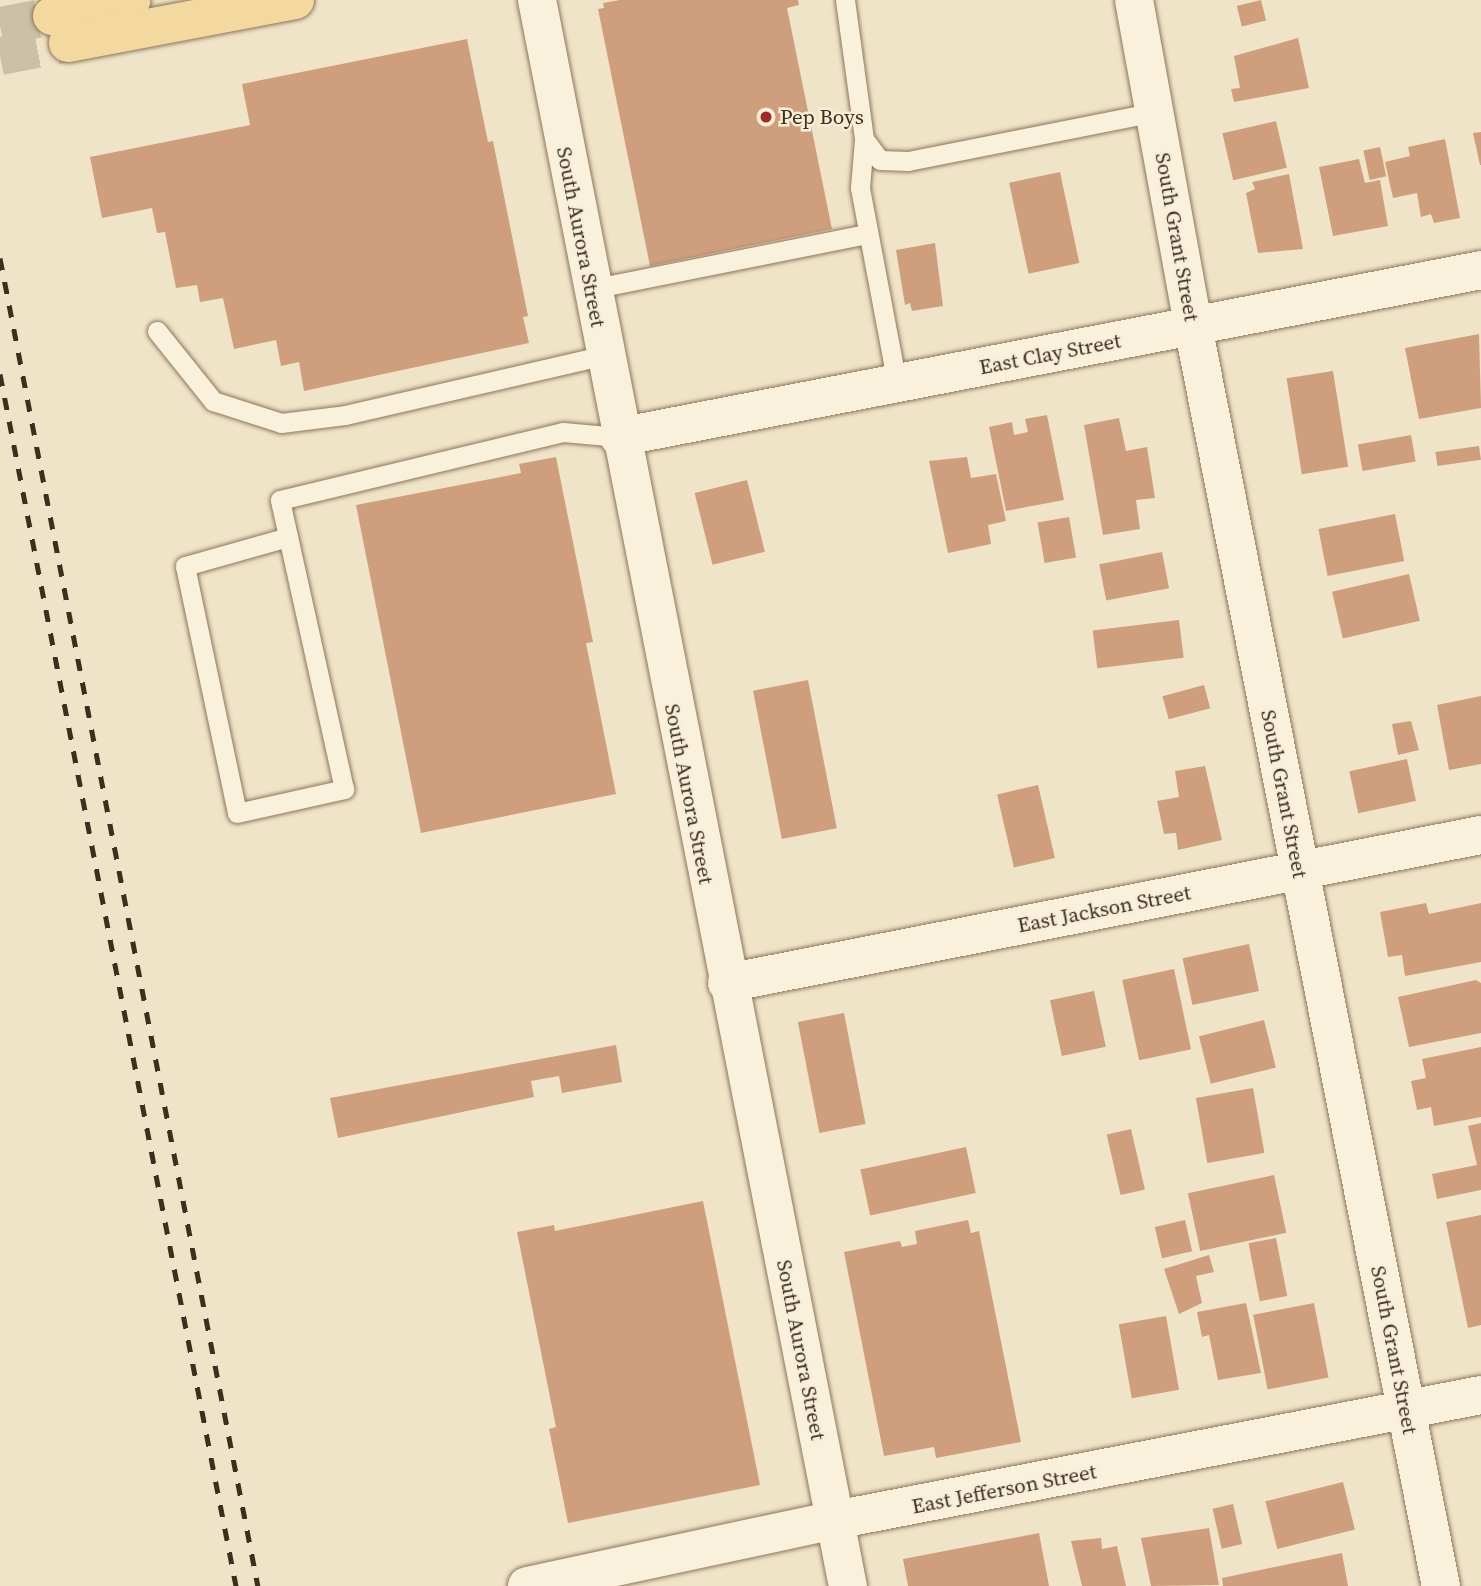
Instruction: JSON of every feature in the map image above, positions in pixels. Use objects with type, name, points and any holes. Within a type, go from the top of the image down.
[{"type":"main road","points":[[131,0],[60,30],[295,0]]},
{"type":"street","name":"South Aurora Street","points":[[537,0],[619,437],[848,1586]]},
{"type":"street","name":"South Grant Street","points":[[1134,0],[1193,326],[1441,1586]]},
{"type":"street","name":"East Clay Street","points":[[619,437],[1481,270]]},
{"type":"street","name":"East Jackson Street","points":[[727,983],[1481,835]]},
{"type":"street","name":"East Jefferson Street","points":[[527,1586],[835,1520],[1481,1395]]},
{"type":"lane","points":[[845,0],[864,139],[860,188],[897,384]]},
{"type":"lane","points":[[864,139],[880,160],[908,161],[1155,112]]},
{"type":"lane","points":[[591,289],[867,234]]},
{"type":"lane","points":[[157,331],[213,401],[281,423],[345,415],[604,355]]},
{"type":"lane","points":[[288,537],[185,566],[237,813],[344,789],[280,500],[563,432],[619,437]]},
{"type":"building","points":[[620,0],[798,0],[799,5],[787,8],[832,229],[650,266],[598,9],[604,8],[603,3]]},
{"type":"building","points":[[1261,0],[1266,20],[1242,26],[1237,6]]},
{"type":"building","points":[[1298,38],[1309,88],[1234,102],[1231,89],[1240,88],[1234,56]]},
{"type":"building","points":[[467,39],[488,142],[493,141],[528,316],[523,317],[529,343],[304,391],[299,362],[281,366],[276,340],[234,349],[223,298],[200,302],[197,285],[176,288],[165,232],[157,233],[152,208],[102,218],[90,157],[250,125],[242,84]]},
{"type":"building","points":[[1276,121],[1287,168],[1233,180],[1222,133]]},
{"type":"building","points":[[1481,132],[1481,165],[1480,165],[1473,133]]},
{"type":"building","points":[[1445,139],[1460,218],[1434,223],[1431,214],[1421,217],[1417,193],[1393,198],[1385,162],[1410,156],[1408,147]]},
{"type":"building","points":[[1380,147],[1386,176],[1370,180],[1363,151]]},
{"type":"building","points":[[1359,159],[1365,183],[1380,180],[1388,226],[1333,236],[1319,167]]},
{"type":"building","points":[[1060,172],[1079,263],[1028,274],[1009,183]]},
{"type":"building","points":[[1289,174],[1303,249],[1258,253],[1246,193],[1255,189],[1252,182]]},
{"type":"building","points":[[935,243],[943,306],[912,311],[910,303],[905,305],[896,250]]},
{"type":"building","points":[[1479,334],[1481,408],[1419,419],[1405,348]]},
{"type":"building","points":[[1333,371],[1348,467],[1302,474],[1287,378]]},
{"type":"building","points":[[1047,415],[1064,500],[1006,511],[989,427],[1012,422],[1014,435],[1028,432],[1025,419]]},
{"type":"building","points":[[1119,418],[1126,451],[1147,447],[1155,498],[1136,500],[1140,529],[1103,535],[1084,425]]},
{"type":"building","points":[[1411,435],[1416,462],[1363,471],[1358,444]]},
{"type":"building","points":[[1479,446],[1481,460],[1437,466],[1435,452]]},
{"type":"building","points":[[556,457],[593,642],[586,643],[616,794],[421,833],[356,505],[521,473],[519,464]]},
{"type":"building","points":[[967,457],[971,478],[996,474],[1006,521],[988,525],[991,544],[948,553],[929,461]]},
{"type":"building","points":[[747,480],[765,552],[713,565],[695,493]]},
{"type":"building","points":[[1395,514],[1404,561],[1328,576],[1318,529]]},
{"type":"building","points":[[1069,517],[1076,557],[1045,563],[1037,523]]},
{"type":"building","points":[[1162,552],[1169,588],[1106,601],[1099,564]]},
{"type":"building","points":[[1409,574],[1420,621],[1343,639],[1332,592]]},
{"type":"building","points":[[1179,620],[1184,658],[1097,668],[1093,631]]},
{"type":"building","points":[[808,680],[837,828],[782,839],[753,691]]},
{"type":"building","points":[[1204,685],[1210,708],[1169,719],[1162,696]]},
{"type":"building","points":[[1481,696],[1481,764],[1449,770],[1437,705]]},
{"type":"building","points":[[1411,721],[1419,750],[1398,755],[1392,724]]},
{"type":"building","points":[[1407,759],[1416,801],[1358,813],[1349,771]]},
{"type":"building","points":[[1205,766],[1222,840],[1178,850],[1176,833],[1164,834],[1157,801],[1179,797],[1175,771]]},
{"type":"building","points":[[1038,785],[1055,858],[1014,868],[997,794]]},
{"type":"building","points":[[1426,903],[1429,914],[1481,903],[1481,962],[1405,976],[1402,955],[1388,957],[1380,912]]},
{"type":"building","points":[[1249,944],[1259,991],[1192,1005],[1182,958]]},
{"type":"building","points":[[1174,969],[1191,1049],[1139,1060],[1122,980]]},
{"type":"building","points":[[1476,980],[1481,983],[1481,1033],[1409,1047],[1398,997]]},
{"type":"building","points":[[1094,991],[1106,1047],[1062,1056],[1050,1000]]},
{"type":"building","points":[[844,1013],[866,1124],[819,1133],[798,1022]]},
{"type":"building","points":[[1264,1020],[1276,1068],[1211,1084],[1199,1036]]},
{"type":"building","points":[[616,1045],[622,1082],[562,1093],[559,1076],[531,1081],[534,1097],[338,1138],[330,1098]]},
{"type":"building","points":[[1481,1047],[1481,1117],[1434,1126],[1431,1107],[1417,1110],[1411,1081],[1426,1078],[1422,1059]]},
{"type":"building","points":[[1253,1088],[1264,1153],[1207,1163],[1196,1098]]},
{"type":"building","points":[[1481,1123],[1481,1190],[1437,1199],[1432,1174],[1477,1165],[1468,1126]]},
{"type":"building","points":[[1131,1129],[1145,1189],[1121,1195],[1107,1135]]},
{"type":"building","points":[[966,1147],[976,1193],[870,1215],[860,1169]]},
{"type":"building","points":[[1274,1175],[1286,1233],[1200,1251],[1188,1193]]},
{"type":"building","points":[[703,1201],[760,1485],[568,1523],[549,1429],[556,1427],[517,1232],[554,1225],[555,1231]]},
{"type":"building","points":[[1481,1215],[1481,1325],[1468,1328],[1446,1222]]},
{"type":"building","points":[[968,1220],[971,1233],[979,1231],[1021,1442],[936,1458],[934,1447],[884,1456],[844,1252],[900,1241],[902,1247],[917,1244],[915,1231]]},
{"type":"building","points":[[1185,1220],[1192,1251],[1162,1258],[1155,1227]]},
{"type":"building","points":[[1276,1238],[1287,1296],[1260,1301],[1249,1243]]},
{"type":"building","points":[[1209,1255],[1214,1272],[1196,1276],[1202,1303],[1179,1314],[1164,1269]]},
{"type":"building","points":[[1246,1303],[1261,1373],[1218,1380],[1209,1335],[1202,1337],[1197,1312]]},
{"type":"building","points":[[1314,1303],[1329,1378],[1268,1389],[1253,1315]]},
{"type":"building","points":[[1166,1316],[1179,1390],[1132,1398],[1119,1324]]},
{"type":"building","points":[[1343,1482],[1355,1530],[1277,1549],[1265,1501]]},
{"type":"building","points":[[1233,1504],[1242,1544],[1222,1549],[1213,1509]]},
{"type":"building","points":[[1209,1528],[1219,1585],[1151,1586],[1141,1538]]},
{"type":"building","points":[[1039,1533],[1049,1586],[908,1586],[903,1559]]},
{"type":"building","points":[[1101,1538],[1102,1549],[1117,1546],[1126,1586],[1082,1586],[1071,1541]]},
{"type":"building","points":[[1342,1553],[1348,1586],[1223,1586],[1222,1578]]},
{"type":"tunnel","points":[[0,26],[52,16]]},
{"type":"tunnel","points":[[0,56],[68,43]]},
{"type":"railway","points":[[0,258],[258,1586]]},
{"type":"railway","points":[[0,374],[236,1586]]},
{"type":"place","name":"Pep Boys","points":[[766,117]]}]
